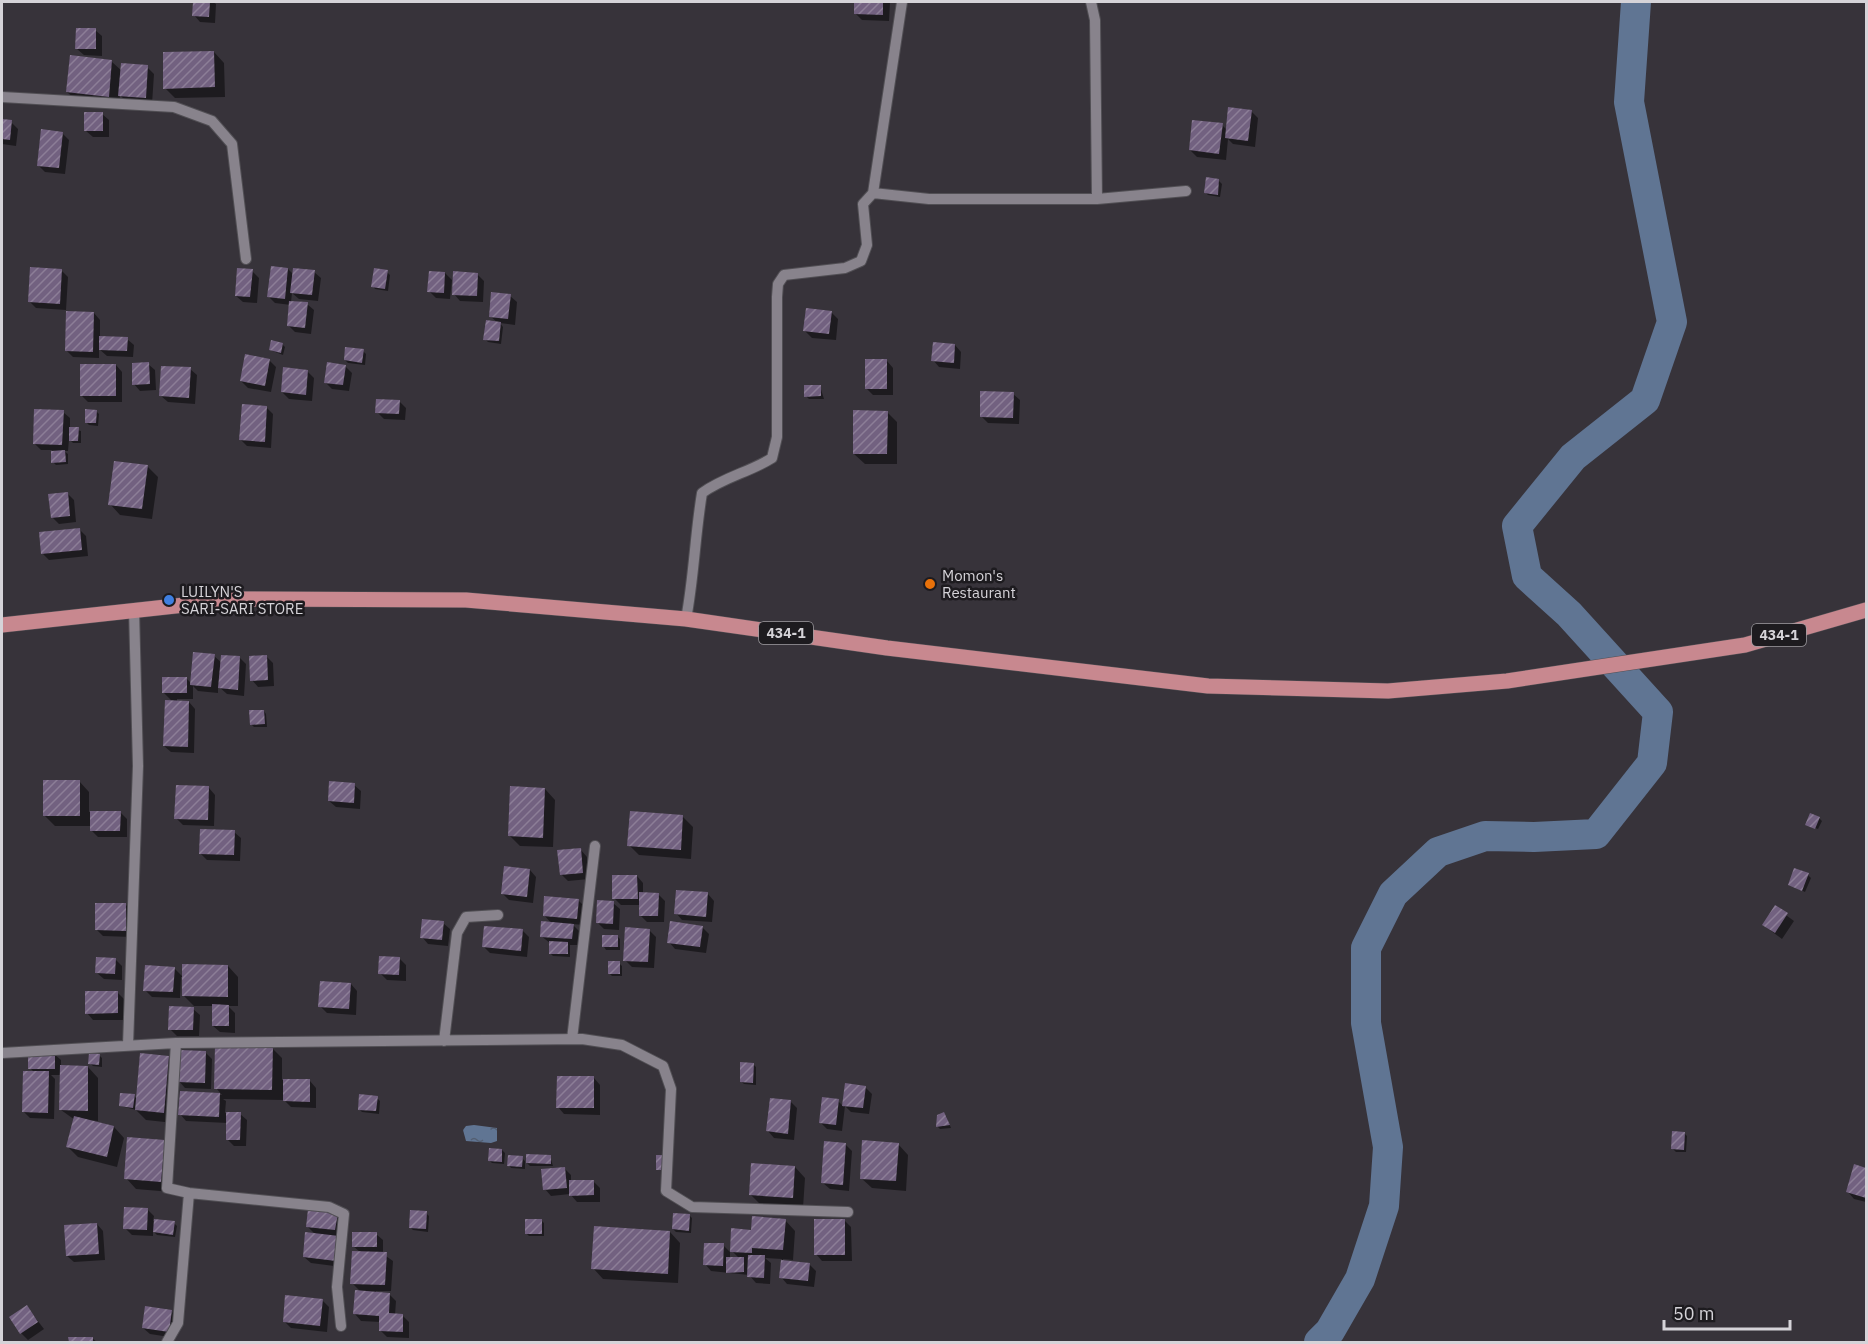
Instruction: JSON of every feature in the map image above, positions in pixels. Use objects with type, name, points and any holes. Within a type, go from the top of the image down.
[{"type":"main road","name":"434-1","points":[[2,625],[239,599],[466,600],[686,619],[898,649],[1208,686],[1388,691],[1507,681],[1744,645],[1866,610]]},
{"type":"street","points":[[686,619],[694,574],[697,522],[702,493],[717,482],[754,469],[772,458],[777,437],[778,284],[784,275],[845,268],[861,261],[867,245],[863,204],[873,193],[902,2]]},
{"type":"street","points":[[1091,2],[1095,20],[1097,199]]},
{"type":"street","points":[[2,97],[174,107],[212,121],[232,144],[246,259]]},
{"type":"street","points":[[873,193],[928,199],[1097,199],[1186,191]]},
{"type":"street","points":[[128,1045],[138,766],[134,609]]},
{"type":"street","points":[[572,1039],[596,846]]},
{"type":"street","points":[[444,1041],[457,933],[466,917],[498,915]]},
{"type":"street","points":[[2,1053],[176,1043],[572,1039],[622,1045],[663,1066],[671,1089],[666,1191],[676,1199],[692,1207],[848,1212]]},
{"type":"street","points":[[176,1043],[166,1188],[189,1193],[329,1207],[344,1214],[337,1287],[341,1326]]},
{"type":"street","points":[[167,1342],[178,1323],[189,1193]]},
{"type":"water","points":[[466,1126],[497,1128],[497,1141],[491,1143],[466,1141],[463,1130]]},
{"type":"building","points":[[193,2],[210,2],[209,17],[192,16]]},
{"type":"building","points":[[854,2],[883,2],[883,15],[854,14]]},
{"type":"building","points":[[76,28],[96,28],[96,49],[75,49]]},
{"type":"building","points":[[214,51],[215,87],[163,89],[163,52]]},
{"type":"building","points":[[70,55],[112,60],[109,97],[66,92]]},
{"type":"building","points":[[121,63],[148,65],[146,98],[118,96]]},
{"type":"building","points":[[1228,107],[1252,110],[1248,141],[1225,138]]},
{"type":"building","points":[[84,112],[103,112],[103,131],[84,131]]},
{"type":"building","points":[[2,119],[12,120],[10,140],[2,139]]},
{"type":"building","points":[[1192,120],[1223,123],[1219,154],[1189,150]]},
{"type":"building","points":[[41,129],[63,132],[59,168],[37,166]]},
{"type":"building","points":[[1206,177],[1219,179],[1218,195],[1204,193]]},
{"type":"building","points":[[271,266],[288,268],[285,299],[267,297]]},
{"type":"building","points":[[30,267],[62,269],[60,304],[28,302]]},
{"type":"building","points":[[237,268],[253,269],[250,297],[235,296]]},
{"type":"building","points":[[293,268],[315,270],[312,295],[290,293]]},
{"type":"building","points":[[374,268],[388,270],[385,289],[371,287]]},
{"type":"building","points":[[429,271],[445,272],[444,293],[427,292]]},
{"type":"building","points":[[453,271],[478,273],[477,296],[452,295]]},
{"type":"building","points":[[491,292],[511,294],[508,319],[489,317]]},
{"type":"building","points":[[289,301],[308,302],[305,328],[287,326]]},
{"type":"building","points":[[806,308],[832,311],[829,334],[803,331]]},
{"type":"building","points":[[66,311],[94,312],[93,352],[65,351]]},
{"type":"building","points":[[486,320],[501,322],[499,341],[483,340]]},
{"type":"building","points":[[99,336],[128,337],[127,351],[99,350]]},
{"type":"building","points":[[271,340],[283,343],[281,353],[269,350]]},
{"type":"building","points":[[933,342],[955,344],[954,363],[931,361]]},
{"type":"building","points":[[345,347],[364,349],[362,363],[344,360]]},
{"type":"building","points":[[245,354],[270,359],[265,386],[240,381]]},
{"type":"building","points":[[865,359],[887,359],[887,389],[865,389]]},
{"type":"building","points":[[149,362],[150,384],[132,385],[132,363]]},
{"type":"building","points":[[327,362],[346,365],[343,385],[324,383]]},
{"type":"building","points":[[80,364],[116,364],[116,396],[80,396]]},
{"type":"building","points":[[161,366],[191,367],[189,398],[159,396]]},
{"type":"building","points":[[283,367],[308,370],[306,395],[281,392]]},
{"type":"building","points":[[804,385],[821,385],[821,396],[804,397]]},
{"type":"building","points":[[980,391],[1014,392],[1013,418],[980,417]]},
{"type":"building","points":[[376,399],[400,400],[399,414],[375,413]]},
{"type":"building","points":[[242,404],[267,406],[265,442],[239,440]]},
{"type":"building","points":[[34,409],[64,410],[62,445],[33,444]]},
{"type":"building","points":[[85,409],[97,410],[96,423],[85,423]]},
{"type":"building","points":[[853,410],[888,411],[887,454],[853,454]]},
{"type":"building","points":[[69,427],[79,427],[78,441],[69,441]]},
{"type":"building","points":[[65,450],[66,462],[51,463],[51,451]]},
{"type":"building","points":[[114,461],[148,465],[142,509],[108,505]]},
{"type":"building","points":[[68,492],[70,516],[51,518],[48,494]]},
{"type":"building","points":[[80,528],[82,550],[41,554],[39,532]]},
{"type":"building","points":[[193,652],[215,654],[211,687],[190,685]]},
{"type":"building","points":[[221,655],[240,656],[238,690],[218,688]]},
{"type":"building","points":[[267,655],[268,680],[250,681],[249,656]]},
{"type":"building","points":[[162,677],[187,677],[187,693],[162,693]]},
{"type":"building","points":[[165,700],[189,701],[188,747],[163,746]]},
{"type":"building","points":[[249,710],[264,710],[265,724],[250,725]]},
{"type":"building","points":[[43,780],[80,780],[80,816],[43,816]]},
{"type":"building","points":[[329,781],[355,783],[354,803],[328,801]]},
{"type":"building","points":[[176,785],[209,786],[208,820],[174,819]]},
{"type":"building","points":[[510,786],[545,788],[543,838],[508,836]]},
{"type":"building","points":[[90,811],[121,811],[120,831],[90,831]]},
{"type":"building","points":[[630,811],[683,815],[681,850],[627,846]]},
{"type":"building","points":[[1810,813],[1820,817],[1815,829],[1805,825]]},
{"type":"building","points":[[200,829],[235,830],[234,855],[199,854]]},
{"type":"building","points":[[581,848],[583,873],[560,875],[557,850]]},
{"type":"building","points":[[504,866],[530,869],[527,897],[501,894]]},
{"type":"building","points":[[1794,868],[1809,873],[1802,891],[1788,885]]},
{"type":"building","points":[[612,875],[637,875],[638,899],[612,899]]},
{"type":"building","points":[[676,890],[708,892],[706,917],[674,914]]},
{"type":"building","points":[[639,892],[659,893],[658,916],[639,916]]},
{"type":"building","points":[[544,896],[579,899],[577,919],[543,916]]},
{"type":"building","points":[[597,900],[614,901],[613,924],[596,923]]},
{"type":"building","points":[[95,903],[126,903],[126,931],[95,930]]},
{"type":"building","points":[[1775,905],[1788,913],[1775,933],[1762,925]]},
{"type":"building","points":[[422,919],[444,921],[442,940],[420,938]]},
{"type":"building","points":[[541,921],[574,924],[572,939],[540,937]]},
{"type":"building","points":[[670,921],[703,926],[700,947],[667,943]]},
{"type":"building","points":[[484,926],[523,929],[521,951],[482,947]]},
{"type":"building","points":[[625,927],[650,929],[648,962],[623,961]]},
{"type":"building","points":[[602,935],[618,935],[618,947],[602,947]]},
{"type":"building","points":[[549,941],[568,942],[568,954],[549,954]]},
{"type":"building","points":[[379,956],[400,957],[399,975],[378,974]]},
{"type":"building","points":[[96,957],[116,958],[115,974],[95,973]]},
{"type":"building","points":[[608,961],[620,961],[620,974],[608,974]]},
{"type":"building","points":[[182,964],[228,965],[228,997],[182,996]]},
{"type":"building","points":[[145,965],[175,967],[173,992],[143,991]]},
{"type":"building","points":[[320,981],[351,983],[349,1009],[318,1007]]},
{"type":"building","points":[[85,991],[118,991],[118,1013],[85,1014]]},
{"type":"building","points":[[212,1004],[229,1005],[229,1026],[212,1026]]},
{"type":"building","points":[[169,1006],[194,1007],[193,1030],[168,1030]]},
{"type":"building","points":[[215,1045],[273,1046],[272,1090],[214,1089]]},
{"type":"building","points":[[179,1050],[206,1051],[205,1083],[177,1082]]},
{"type":"building","points":[[28,1052],[55,1052],[55,1069],[28,1069]]},
{"type":"building","points":[[89,1053],[100,1054],[99,1065],[88,1064]]},
{"type":"building","points":[[140,1053],[169,1056],[164,1113],[135,1110]]},
{"type":"building","points":[[740,1062],[754,1063],[753,1083],[740,1082]]},
{"type":"building","points":[[60,1065],[88,1066],[88,1111],[59,1110]]},
{"type":"building","points":[[23,1071],[49,1071],[48,1113],[22,1112]]},
{"type":"building","points":[[557,1076],[594,1076],[594,1108],[556,1108]]},
{"type":"building","points":[[283,1079],[310,1079],[310,1102],[283,1101]]},
{"type":"building","points":[[845,1083],[866,1086],[863,1108],[842,1106]]},
{"type":"building","points":[[180,1091],[220,1093],[219,1117],[178,1115]]},
{"type":"building","points":[[120,1093],[135,1094],[133,1108],[119,1106]]},
{"type":"building","points":[[359,1094],[378,1096],[376,1111],[358,1110]]},
{"type":"building","points":[[822,1097],[839,1099],[836,1125],[819,1123]]},
{"type":"building","points":[[770,1098],[791,1100],[788,1134],[766,1131]]},
{"type":"building","points":[[226,1112],[241,1112],[240,1140],[226,1140]]},
{"type":"building","points":[[944,1112],[950,1125],[936,1127],[937,1115]]},
{"type":"building","points":[[74,1116],[114,1126],[107,1157],[66,1147]]},
{"type":"building","points":[[1672,1131],[1685,1132],[1684,1150],[1671,1149]]},
{"type":"building","points":[[127,1137],[165,1140],[161,1182],[124,1179]]},
{"type":"building","points":[[862,1140],[899,1143],[896,1181],[860,1179]]},
{"type":"building","points":[[824,1141],[846,1143],[843,1185],[821,1183]]},
{"type":"building","points":[[489,1148],[502,1149],[502,1162],[488,1161]]},
{"type":"building","points":[[526,1154],[551,1155],[551,1164],[526,1163]]},
{"type":"building","points":[[508,1155],[523,1156],[522,1167],[507,1166]]},
{"type":"building","points":[[656,1155],[663,1155],[663,1170],[656,1170]]},
{"type":"building","points":[[751,1163],[795,1166],[793,1198],[749,1195]]},
{"type":"building","points":[[1854,1164],[1866,1168],[1866,1198],[1846,1192]]},
{"type":"building","points":[[565,1167],[567,1188],[543,1190],[541,1169]]},
{"type":"building","points":[[569,1180],[594,1180],[594,1195],[569,1196]]},
{"type":"building","points":[[124,1207],[148,1208],[147,1230],[123,1229]]},
{"type":"building","points":[[308,1209],[338,1213],[335,1230],[306,1227]]},
{"type":"building","points":[[410,1210],[427,1211],[426,1229],[409,1228]]},
{"type":"building","points":[[673,1213],[690,1214],[689,1231],[672,1229]]},
{"type":"building","points":[[752,1216],[786,1219],[783,1250],[752,1248],[752,1253],[730,1252],[731,1228],[751,1230]]},
{"type":"building","points":[[154,1219],[175,1221],[173,1235],[153,1232]]},
{"type":"building","points":[[525,1219],[542,1219],[542,1234],[525,1234]]},
{"type":"building","points":[[814,1219],[845,1219],[845,1255],[814,1255]]},
{"type":"building","points":[[97,1223],[99,1254],[66,1256],[64,1225]]},
{"type":"building","points":[[594,1226],[670,1231],[668,1274],[591,1269]]},
{"type":"building","points":[[305,1232],[339,1236],[336,1261],[303,1257]]},
{"type":"building","points":[[352,1232],[377,1232],[377,1247],[352,1247]]},
{"type":"building","points":[[704,1243],[724,1243],[723,1266],[703,1265]]},
{"type":"building","points":[[352,1251],[387,1252],[385,1285],[350,1284]]},
{"type":"building","points":[[748,1255],[765,1255],[764,1278],[747,1277]]},
{"type":"building","points":[[726,1257],[744,1257],[744,1272],[726,1273]]},
{"type":"building","points":[[781,1260],[810,1263],[808,1281],[779,1278]]},
{"type":"building","points":[[355,1290],[390,1293],[389,1313],[403,1314],[403,1332],[379,1331],[379,1316],[353,1314]]},
{"type":"building","points":[[285,1295],[323,1299],[320,1326],[283,1322]]},
{"type":"building","points":[[27,1305],[38,1322],[20,1334],[9,1317]]},
{"type":"building","points":[[145,1306],[172,1310],[169,1332],[142,1328]]},
{"type":"building","points":[[68,1337],[93,1337],[93,1342],[69,1342]]},
{"type":"waterway","points":[[1319,1342],[1330,1331],[1360,1279],[1384,1206],[1388,1147],[1366,1023],[1366,948],[1393,894],[1438,852],[1485,836],[1534,837],[1596,834],[1652,763],[1658,712],[1569,614],[1527,576],[1517,526],[1573,457],[1645,400],[1672,322],[1629,102],[1636,2]]},
{"type":"place","name":"Momon's Restaurant","points":[[930,584]]},
{"type":"place","name":"LUILYN'S SARI-SARI STORE","points":[[169,600]]}]
